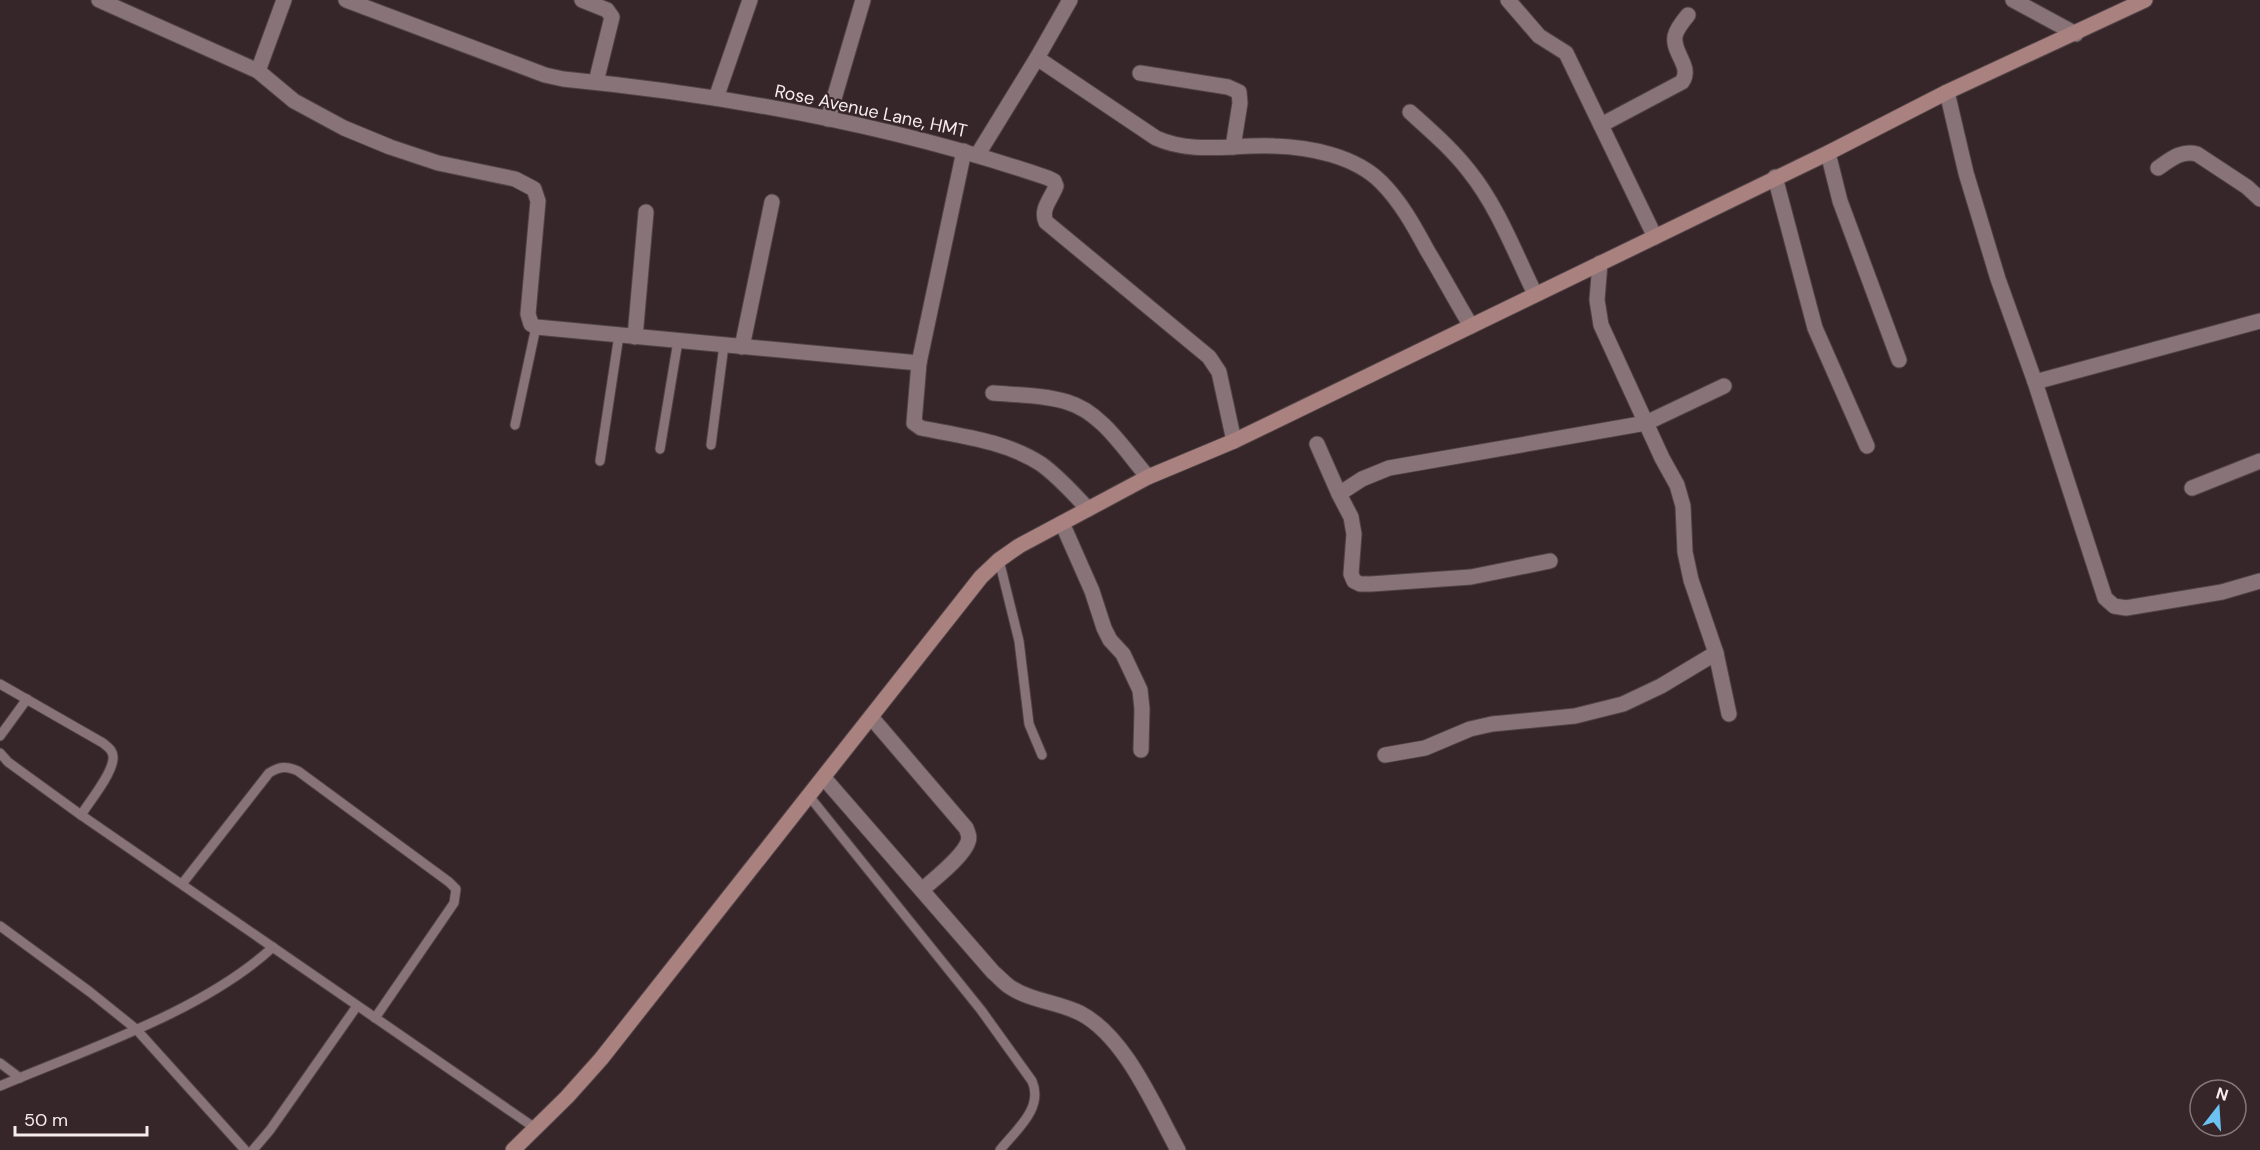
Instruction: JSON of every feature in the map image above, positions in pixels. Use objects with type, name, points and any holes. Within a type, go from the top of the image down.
[{"type":"street","points":[[99,0],[128,7],[258,71],[299,104],[344,128],[438,163],[515,179],[534,189],[538,201],[528,314],[531,324],[536,327],[919,363]]},
{"type":"street","points":[[258,71],[284,0]]},
{"type":"street","name":"Rose Avenue Lane, HMT","points":[[346,0],[527,69],[563,79],[716,98],[828,119],[971,153],[1054,181],[1056,186],[1045,210],[1046,222],[1209,357],[1219,372],[1234,441]]},
{"type":"street","points":[[582,0],[607,10],[612,16],[596,82]]},
{"type":"street","points":[[716,98],[750,0]]},
{"type":"street","points":[[828,119],[862,0]]},
{"type":"street","points":[[1070,0],[1037,58],[971,153],[919,363],[913,416],[916,426],[991,443],[1022,454],[1055,476],[1088,509]]},
{"type":"street","points":[[1508,0],[1539,36],[1566,53],[1654,237]]},
{"type":"street","points":[[2013,0],[2076,34]]},
{"type":"street","points":[[513,1150],[567,1097],[601,1059],[981,577],[999,560],[1148,477],[1234,441],[1828,153],[1947,92],[2145,0]]},
{"type":"street","points":[[1601,125],[1682,82],[1686,77],[1686,70],[1676,46],[1675,36],[1678,27],[1688,15]]},
{"type":"street","points":[[1037,58],[1162,141],[1181,146],[1275,146],[1313,150],[1347,160],[1380,180],[1404,209],[1471,326]]},
{"type":"street","points":[[1140,73],[1228,87],[1239,92],[1240,104],[1233,147]]},
{"type":"street","points":[[1947,92],[1966,173],[1998,279],[2035,382],[2105,598],[2114,606],[2126,608],[2222,592],[2260,581]]},
{"type":"street","points":[[1410,112],[1448,146],[1471,172],[1492,206],[1534,294]]},
{"type":"street","points":[[2158,168],[2179,154],[2188,152],[2197,154],[2247,187],[2260,199]]},
{"type":"street","points":[[1828,153],[1840,201],[1899,360]]},
{"type":"street","points":[[1775,177],[1815,328],[1867,446]]},
{"type":"street","points":[[742,347],[772,202]]},
{"type":"street","points":[[635,336],[646,212]]},
{"type":"street","points":[[1600,263],[1597,300],[1601,326],[1677,485],[1683,506],[1685,552],[1689,570],[1716,653],[1729,714]]},
{"type":"street","points":[[2035,382],[2260,321]]},
{"type":"street","points":[[1339,494],[1362,480],[1389,468],[1646,423],[1724,386]]},
{"type":"street","points":[[993,393],[1069,402],[1101,422],[1148,477]]},
{"type":"street","points":[[1317,444],[1351,517],[1354,534],[1351,574],[1353,580],[1360,584],[1471,577],[1550,561]]},
{"type":"street","points":[[2192,489],[2260,461]]},
{"type":"street","points":[[1062,523],[1092,591],[1104,628],[1123,654],[1140,690],[1141,750]]},
{"type":"street","points":[[1385,755],[1425,748],[1470,729],[1492,724],[1575,716],[1623,704],[1661,686],[1716,653]]},
{"type":"street","points":[[871,717],[966,828],[969,835],[968,843],[961,852],[922,890]]},
{"type":"street","points":[[824,778],[993,972],[1011,988],[1080,1013],[1100,1026],[1121,1050],[1178,1150]]},
{"type":"lane","points":[[515,425],[536,327]]},
{"type":"lane","points":[[600,461],[619,335]]},
{"type":"lane","points":[[660,449],[678,340]]},
{"type":"lane","points":[[711,445],[724,345]]},
{"type":"lane","points":[[999,560],[1019,641],[1029,724],[1042,754]]},
{"type":"lane","points":[[0,684],[103,743],[112,751],[114,758],[111,768],[81,815]]},
{"type":"lane","points":[[0,736],[27,699]]},
{"type":"lane","points":[[0,753],[8,762],[81,815],[535,1128]]},
{"type":"lane","points":[[182,884],[269,773],[278,767],[290,767],[298,771],[456,889],[454,903],[375,1018]]},
{"type":"lane","points":[[809,796],[981,1010],[1032,1081],[1037,1091],[1033,1108],[1000,1150]]},
{"type":"lane","points":[[0,926],[136,1029],[245,1150]]},
{"type":"lane","points":[[0,1086],[164,1017],[237,976],[273,947]]},
{"type":"lane","points":[[254,1150],[357,1006]]},
{"type":"lane","points":[[0,1063],[20,1077]]}]
